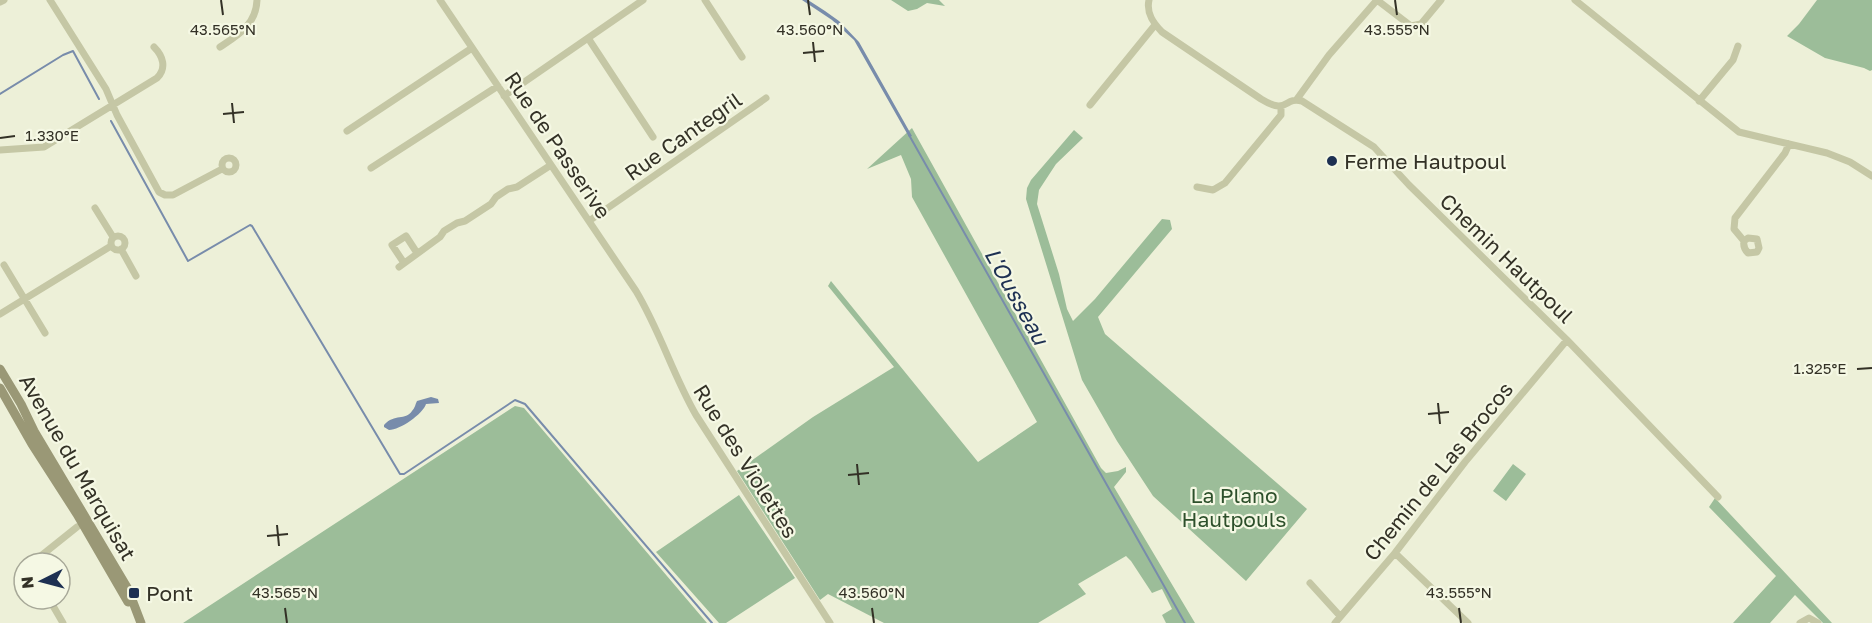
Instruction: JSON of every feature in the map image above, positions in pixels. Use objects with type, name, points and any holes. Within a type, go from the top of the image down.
[{"type":"main road","name":"Avenue du Marquisat","points":[[0,369],[21,404],[33,431],[128,589],[139,620]]},
{"type":"main road","name":"Avenue du Marquisat","points":[[0,388],[139,620]]},
{"type":"street","points":[[50,0],[106,89],[157,190],[168,196],[176,194],[222,169]]},
{"type":"street","points":[[220,47],[248,26],[254,15],[256,0]]},
{"type":"street","name":"Rue de Passerive","points":[[440,0],[647,310]]},
{"type":"street","points":[[504,96],[643,0]]},
{"type":"street","points":[[705,0],[742,57]]},
{"type":"street","points":[[1149,0],[1149,14],[1162,32],[1261,99],[1273,106],[1281,107],[1297,99],[1329,56],[1377,0],[1411,26],[1421,24],[1441,0]]},
{"type":"street","points":[[1575,0],[1742,133],[1827,153],[1850,162],[1872,176]]},
{"type":"street","points":[[1090,105],[1155,25]]},
{"type":"street","points":[[588,38],[653,137]]},
{"type":"street","points":[[1699,101],[1733,60],[1738,46]]},
{"type":"street","points":[[0,150],[44,147],[157,78],[163,67],[161,54],[154,47]]},
{"type":"street","points":[[347,131],[472,48]]},
{"type":"street","points":[[371,168],[498,86]]},
{"type":"street","name":"Rue Cantegril","points":[[589,221],[766,98]]},
{"type":"street","name":"Chemin Hautpoul","points":[[1297,99],[1320,110],[1374,147],[1409,185],[1686,461],[1718,497]]},
{"type":"street","points":[[1197,187],[1213,190],[1225,183],[1281,115],[1281,107]]},
{"type":"street","points":[[1744,241],[1734,228],[1734,218],[1785,153],[1789,144]]},
{"type":"street","points":[[417,253],[405,236],[392,245],[401,265],[440,237],[444,231],[491,204],[496,197],[508,189],[518,187],[552,165]]},
{"type":"street","points":[[95,208],[113,237]]},
{"type":"street","points":[[120,236],[124,239],[125,244],[121,249],[115,250],[111,246],[110,241],[113,237],[120,236]]},
{"type":"street","points":[[0,314],[111,246]]},
{"type":"street","points":[[121,249],[136,276]]},
{"type":"street","points":[[4,265],[45,333]]},
{"type":"street","name":"Rue des Violettes","points":[[647,310],[681,388],[696,415],[830,623]]},
{"type":"street","name":"Chemin de Las Brocos","points":[[1335,623],[1395,553],[1465,462],[1567,340]]},
{"type":"street","points":[[47,551],[76,527]]},
{"type":"street","points":[[1395,553],[1468,623]]},
{"type":"street","points":[[1310,583],[1340,616]]},
{"type":"street","points":[[1800,623],[1809,618],[1818,623]]},
{"type":"green space","points":[[891,0],[939,0],[945,6],[927,3],[908,11]]},
{"type":"green space","points":[[1817,0],[1872,0],[1872,70],[1825,58],[1787,36]]},
{"type":"green space","points":[[912,128],[1101,468],[1106,473],[1126,467],[1126,472],[1114,487],[1195,623],[1166,623],[1162,615],[1172,609],[1162,589],[1152,593],[1126,556],[1078,584],[1086,594],[1038,623],[884,623],[828,594],[820,600],[737,471],[813,417],[894,367],[828,286],[831,281],[978,462],[1037,422],[912,197],[911,179],[901,155],[867,169]]},
{"type":"green space","name":"La Plano Hautpouls","points":[[1074,130],[1083,138],[1056,164],[1039,190],[1037,204],[1059,274],[1067,309],[1073,321],[1095,299],[1162,219],[1170,220],[1172,229],[1098,317],[1105,334],[1307,509],[1246,581],[1153,496],[1117,441],[1082,380],[1026,199],[1027,188],[1031,180]]},
{"type":"green space","points":[[515,406],[524,408],[707,623],[183,623]]},
{"type":"green space","points":[[1513,464],[1526,474],[1506,501],[1493,491]]},
{"type":"green space","points":[[739,495],[795,578],[726,623],[719,623],[656,552]]},
{"type":"green space","points":[[1715,498],[1832,623],[1823,623],[1795,595],[1770,623],[1733,623],[1776,576],[1709,507]]},
{"type":"water","points":[[802,0],[808,0],[839,21],[859,42],[912,136],[909,137],[854,40],[832,20]]},
{"type":"water","points":[[431,397],[438,399],[439,403],[426,404],[416,417],[399,427],[389,430],[384,427],[388,421],[409,414],[417,401]]},
{"type":"waterway","points":[[0,94],[73,51],[99,99]]},
{"type":"waterway","points":[[111,121],[188,261],[250,225],[252,226],[400,474],[404,474],[515,400],[525,404],[712,623]]},
{"type":"waterway","name":"L'Ousseau","points":[[909,135],[1185,623]]},
{"type":"place","name":"Ferme Hautpoul","points":[[1332,161]]},
{"type":"place","name":"Pont","points":[[134,593]]}]
